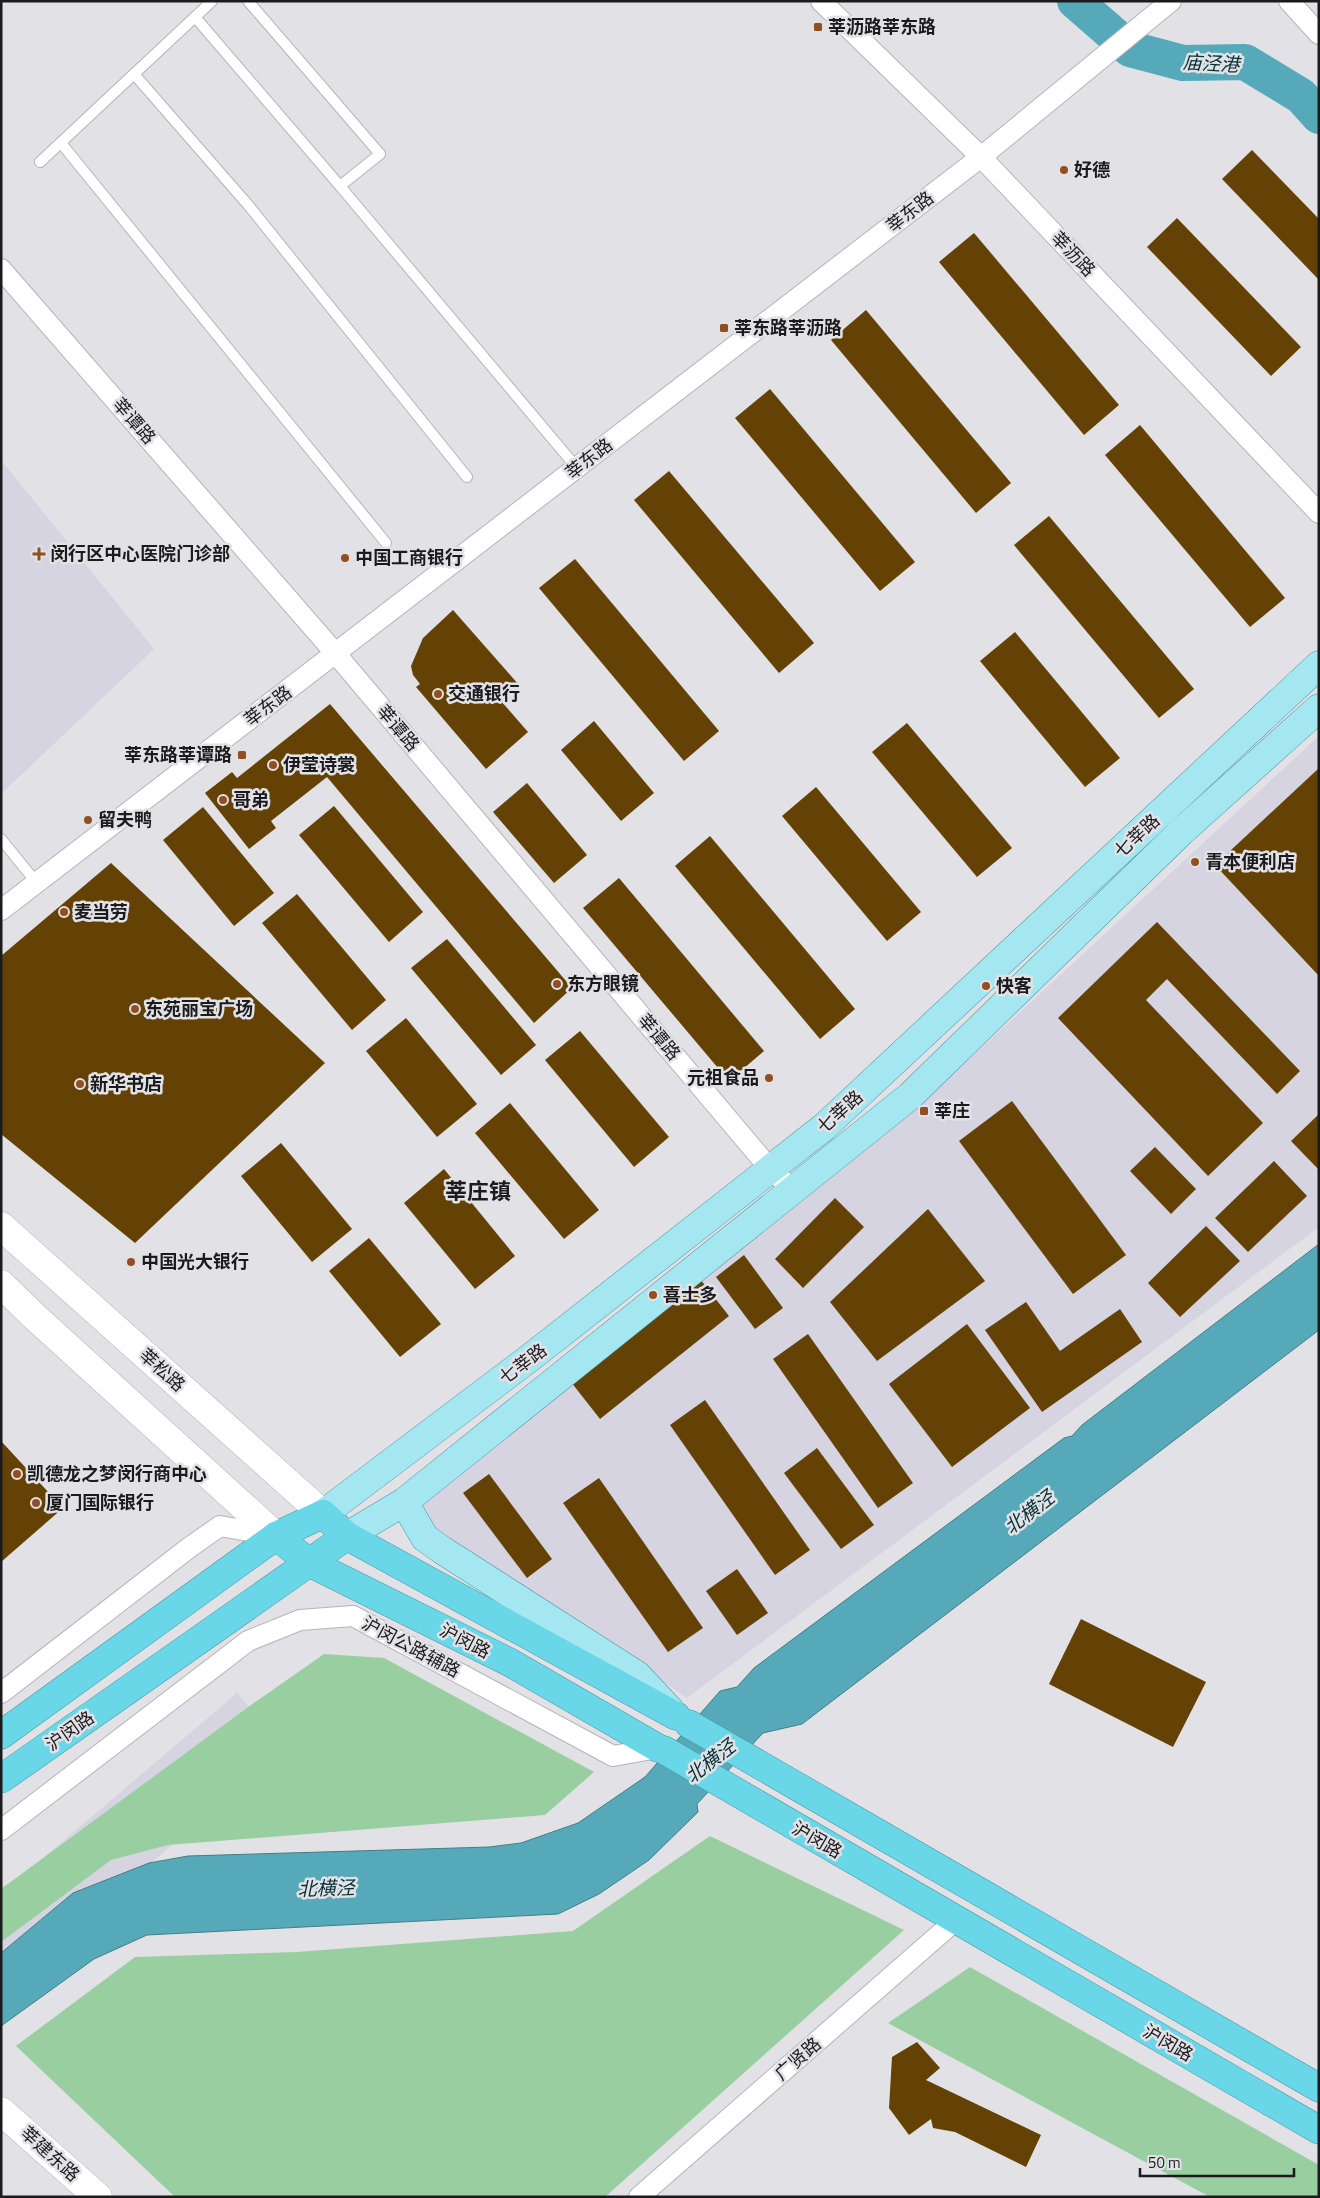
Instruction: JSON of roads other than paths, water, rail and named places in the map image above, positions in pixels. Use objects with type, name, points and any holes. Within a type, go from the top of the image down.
[{"type":"highway","name":"沪闵路","points":[[1,1734],[276,1536],[323,1514],[347,1536],[682,1720],[1319,2088]]},
{"type":"highway","name":"沪闵路","points":[[276,1536],[310,1563],[511,1663],[1319,2130]]},
{"type":"highway","name":"沪闵路","points":[[1,1779],[347,1536]]},
{"type":"main road","name":"七莘路","points":[[323,1514],[531,1357],[824,1127],[1319,665]]},
{"type":"main road","name":"七莘路","points":[[347,1536],[404,1502],[910,1096],[1181,832],[1319,708]]},
{"type":"main road","name":"莘松路","points":[[1,1226],[323,1514]]},
{"type":"main road","points":[[1,1284],[276,1536]]},
{"type":"main road","points":[[404,1502],[425,1538],[430,1542],[637,1675],[682,1720]]},
{"type":"main road","name":"莘建东路","points":[[1,2111],[98,2197]]},
{"type":"street","name":"莘沥路","points":[[821,1],[981,157],[1319,513]]},
{"type":"street","name":"莘东路","points":[[1,910],[981,157],[1171,1]]},
{"type":"street","points":[[1289,1],[1319,34]]},
{"type":"street","name":"莘谭路","points":[[1,269],[336,654],[771,1170],[793,1189]]},
{"type":"street","points":[[1,1693],[220,1526],[276,1536]]},
{"type":"street","name":"沪闵公路辅路","points":[[1,1830],[248,1641],[300,1620],[353,1616],[613,1756],[661,1749]]},
{"type":"street","name":"广贤路","points":[[639,2197],[956,1920]]},
{"type":"lane","points":[[40,162],[212,1]]},
{"type":"lane","points":[[248,1],[380,154],[340,186]]},
{"type":"lane","points":[[195,17],[577,468]]},
{"type":"lane","points":[[134,74],[249,206],[467,477]]},
{"type":"lane","points":[[60,143],[386,543]]},
{"type":"lane","points":[[1,839],[36,882]]},
{"type":"water","name":"北横泾","points":[[1319,1244],[1319,1330],[802,1724],[763,1733],[697,1804],[698,1812],[649,1860],[599,1894],[558,1914],[147,1935],[94,1959],[1,2026],[1,1953],[73,1893],[149,1863],[188,1856],[489,1847],[521,1843],[578,1823],[645,1777],[720,1691],[737,1687],[754,1668],[1064,1438],[1072,1436],[1082,1425]]},
{"type":"waterway","name":"庙泾港","points":[[1075,1],[1130,49],[1183,63],[1245,62],[1301,96],[1319,116]]},
{"type":"place","name":"莘沥路莘东路","points":[[818,27]]},
{"type":"place","name":"好德","points":[[1064,170]]},
{"type":"place","name":"莘东路莘沥路","points":[[724,328]]},
{"type":"place","name":"闵行区中心医院门诊部","points":[[39,554]]},
{"type":"place","name":"中国工商银行","points":[[345,558]]},
{"type":"place","name":"交通银行","points":[[438,694]]},
{"type":"place","name":"莘东路莘谭路","points":[[242,755]]},
{"type":"place","name":"伊莹诗裳","points":[[273,765]]},
{"type":"place","name":"哥弟","points":[[223,800]]},
{"type":"place","name":"留夫鸭","points":[[88,820]]},
{"type":"place","name":"青本便利店","points":[[1195,862]]},
{"type":"place","name":"麦当劳","points":[[64,912]]},
{"type":"place","name":"东方眼镜","points":[[557,984]]},
{"type":"place","name":"快客","points":[[986,986]]},
{"type":"place","name":"东苑丽宝广场","points":[[135,1009]]},
{"type":"place","name":"元祖食品","points":[[769,1078]]},
{"type":"place","name":"新华书店","points":[[80,1084]]},
{"type":"place","name":"莘庄","points":[[924,1111]]},
{"type":"place","name":"中国光大银行","points":[[131,1262]]},
{"type":"place","name":"喜士多","points":[[653,1295]]},
{"type":"place","name":"凯德龙之梦闵行商中心","points":[[17,1474]]},
{"type":"place","name":"厦门国际银行","points":[[36,1503]]},
{"type":"district","name":"莘庄镇","points":[[478,1191]]}]
